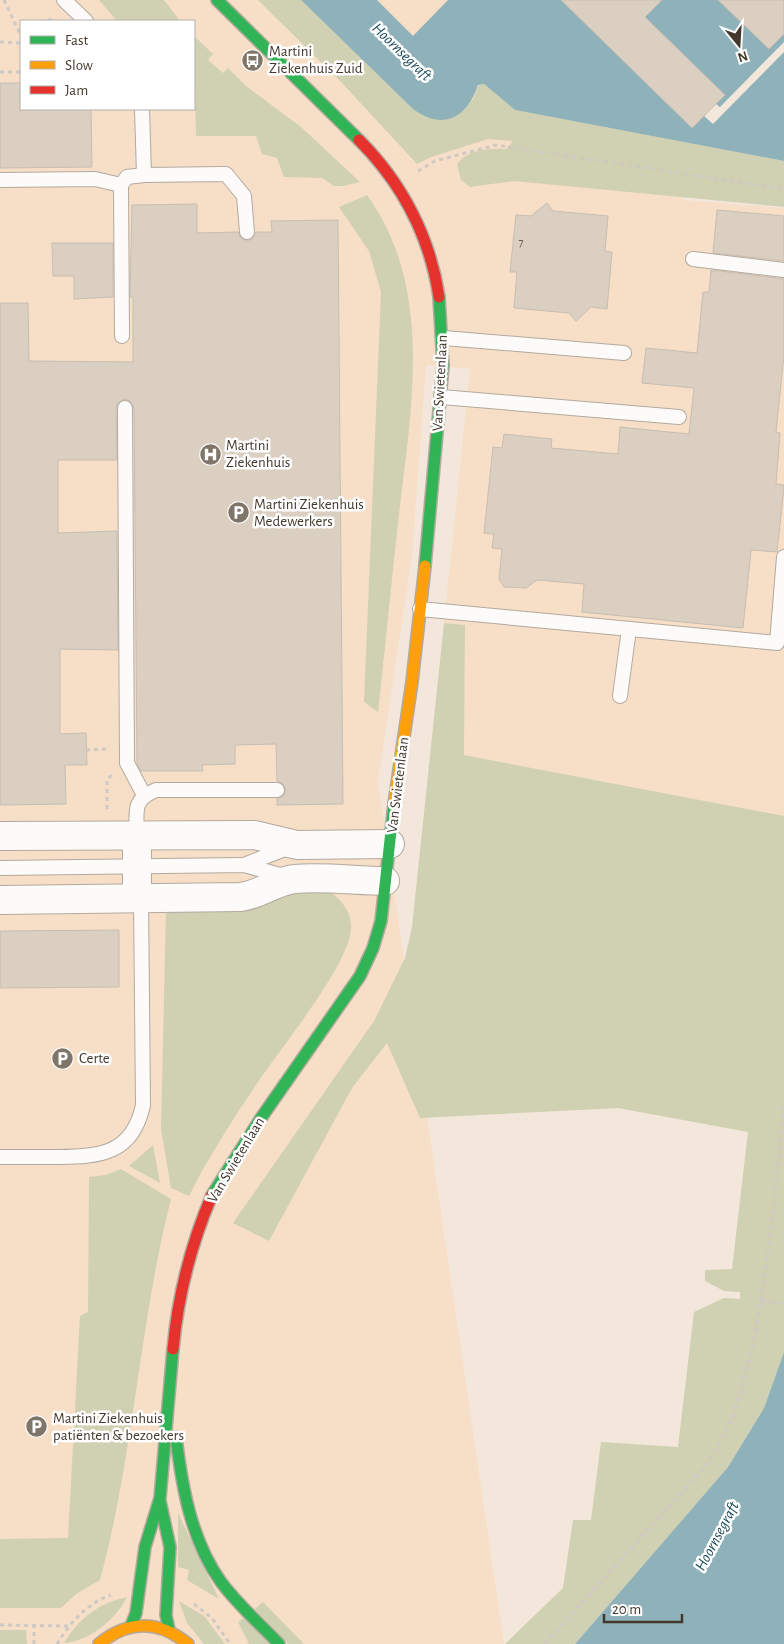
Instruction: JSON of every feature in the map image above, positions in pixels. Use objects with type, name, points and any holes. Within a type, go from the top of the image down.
[{"type":"street","name":"Van Swietenlaan","points":[[132,1626],[136,1613],[145,1547],[160,1498],[169,1379],[184,1276],[196,1233],[213,1192],[261,1118],[360,976],[373,948],[381,922],[420,609],[441,397],[444,338],[435,270],[417,222],[397,185],[367,148],[218,0]]},
{"type":"street","name":"Van Swietenlaan","points":[[0,836],[255,835],[297,845],[390,844]]},
{"type":"street","points":[[137,836],[139,898]]},
{"type":"street","points":[[0,900],[251,896],[272,885],[295,879],[385,881]]},
{"type":"street","points":[[169,1379],[178,1460],[191,1520],[198,1540],[222,1583],[279,1644]]},
{"type":"street","name":"Van Swietenlaan","points":[[160,1498],[170,1546],[166,1615],[169,1630]]},
{"type":"street","points":[[99,1644],[117,1630],[147,1624],[169,1630],[188,1644]]},
{"type":"lane","points":[[64,0],[85,20]]},
{"type":"lane","points":[[142,110],[144,175]]},
{"type":"lane","points":[[122,336],[121,185],[127,177],[226,174],[244,196],[247,232]]},
{"type":"lane","points":[[0,180],[95,179],[121,185]]},
{"type":"lane","points":[[693,259],[784,270]]},
{"type":"lane","points":[[444,338],[624,353]]},
{"type":"lane","points":[[441,397],[679,417]]},
{"type":"lane","points":[[125,408],[127,763],[144,795]]},
{"type":"lane","points":[[420,609],[777,644],[784,557]]},
{"type":"lane","points":[[620,696],[628,629]]},
{"type":"lane","points":[[137,836],[137,803],[144,795],[156,790],[277,790]]},
{"type":"lane","points":[[244,865],[297,845]]},
{"type":"lane","points":[[0,868],[244,865],[295,879]]},
{"type":"lane","points":[[0,1157],[90,1157],[105,1154],[120,1145],[140,1121],[143,1105],[139,898]]},
{"type":"path","points":[[4,0],[20,34]]},
{"type":"path","points":[[0,42],[20,43]]},
{"type":"path","points":[[0,72],[20,72]]},
{"type":"path","points":[[397,185],[435,161],[496,145],[784,189]]},
{"type":"path","points":[[86,750],[107,749],[107,756]]},
{"type":"path","points":[[107,779],[127,763]]},
{"type":"path","points":[[104,836],[104,822],[107,812],[107,771]]},
{"type":"path","points":[[545,1644],[708,1463],[732,1420],[751,1356],[761,1301],[773,1212],[784,1104]]},
{"type":"path","points":[[761,1301],[784,1303]]},
{"type":"path","points":[[34,1624],[34,1644]]},
{"type":"path","points":[[0,1625],[69,1626],[57,1644]]},
{"type":"shaded area","points":[[0,0],[784,0],[784,173],[693,159],[683,200],[784,208],[784,816],[464,755],[465,625],[444,623],[470,369],[426,365],[412,555],[378,781],[504,1644],[0,1644]]},
{"type":"green space","points":[[99,0],[164,0],[179,20],[116,20]]},
{"type":"green space","points":[[258,0],[301,0],[413,109],[462,112],[473,99],[479,85],[484,84],[515,110],[784,161],[784,207],[514,181],[470,187],[461,180],[457,164],[473,152],[486,149],[506,149],[513,141],[488,139],[431,157],[417,164],[343,84]]},
{"type":"green space","points":[[195,37],[213,54],[208,60],[223,73],[228,68],[246,86],[301,127],[360,182],[334,186],[322,178],[284,177],[277,158],[262,154],[256,136],[196,136]]},
{"type":"green space","points":[[367,195],[389,232],[403,271],[410,312],[413,354],[412,397],[408,439],[378,712],[364,702],[381,292],[369,251],[339,207]]},
{"type":"green space","points":[[444,623],[465,625],[464,755],[784,816],[784,1352],[764,1408],[728,1467],[575,1644],[505,1644],[563,1588],[573,1520],[591,1520],[601,1442],[678,1447],[694,1312],[724,1298],[740,1299],[740,1292],[724,1291],[705,1281],[705,1270],[732,1269],[748,1132],[618,1108],[420,1118],[387,1043],[352,1088],[269,1241],[233,1223],[374,1021],[405,958],[412,927]]},
{"type":"green space","points":[[329,891],[345,907],[351,923],[347,945],[339,963],[312,1007],[230,1124],[189,1196],[171,1188],[161,1129],[166,911],[277,892]]},
{"type":"green space","points":[[153,1145],[160,1183],[129,1166]]},
{"type":"green space","points":[[121,1169],[171,1199],[151,1294],[121,1485],[112,1533],[100,1580],[76,1594],[61,1608],[0,1608],[0,1539],[68,1538],[80,1316],[88,1312],[89,1177],[106,1175]]},
{"type":"green space","points":[[178,1513],[219,1599],[187,1580],[189,1570],[178,1567]]},
{"type":"green space","points":[[127,1597],[116,1613],[101,1628],[83,1638],[64,1643],[76,1626],[91,1613],[107,1603]]},
{"type":"green space","points":[[179,1601],[204,1616],[225,1644],[204,1644],[187,1623]]},
{"type":"green space","points":[[263,1602],[304,1644],[288,1644],[255,1609]]},
{"type":"green space","points":[[244,1618],[269,1644],[249,1644],[238,1622]]},
{"type":"green space","points":[[0,1630],[26,1630],[27,1644],[0,1644]]},
{"type":"water","name":"Hoornsegraft","points":[[301,0],[377,0],[413,36],[448,0],[784,0],[784,161],[515,110],[484,84],[478,85],[467,106],[453,118],[444,120],[424,116],[413,109]]},
{"type":"water","name":"Hoornsegraft","points":[[784,1352],[784,1644],[575,1644],[728,1467],[764,1408]]},
{"type":"pier","points":[[784,42],[784,52],[713,124],[704,116],[716,104],[720,107]]},
{"type":"building","points":[[561,0],[662,0],[645,17],[725,95],[692,128]]},
{"type":"building","points":[[718,0],[784,0],[784,34],[769,49]]},
{"type":"building","points":[[0,83],[20,83],[20,110],[91,110],[92,167],[0,168]]},
{"type":"building","points":[[547,203],[553,211],[608,216],[605,251],[612,252],[607,309],[591,307],[576,321],[569,313],[514,308],[517,272],[510,272],[516,215],[531,216]]},
{"type":"building","name":"Martini Ziekenhuis Medewerkers","points":[[197,204],[197,233],[238,232],[240,237],[247,241],[252,239],[256,232],[272,232],[271,221],[338,220],[343,804],[277,805],[277,799],[284,795],[286,790],[282,783],[277,781],[276,744],[235,745],[235,764],[202,765],[203,771],[141,771],[137,763],[134,408],[130,401],[124,399],[118,403],[116,408],[117,460],[58,460],[58,533],[117,531],[118,650],[60,649],[60,734],[86,733],[87,765],[65,765],[66,804],[0,805],[0,303],[28,303],[29,361],[133,362],[133,297],[130,297],[132,205]]},
{"type":"building","points":[[717,210],[784,216],[784,261],[713,253]]},
{"type":"building","points":[[52,243],[113,243],[113,297],[74,299],[74,276],[53,276]]},
{"type":"building","points":[[711,270],[784,279],[784,355],[776,432],[780,433],[776,484],[784,485],[784,487],[777,552],[751,550],[743,628],[582,612],[584,584],[537,580],[526,588],[504,587],[499,579],[502,549],[492,548],[494,534],[484,533],[493,447],[502,448],[504,434],[552,439],[551,448],[618,454],[620,427],[689,434],[694,388],[642,383],[646,348],[697,353],[703,292],[709,292]]},
{"type":"building","points":[[119,930],[119,987],[0,988],[0,931]]},
{"type":"traffic: fast","points":[[217,0],[359,140]]},
{"type":"traffic: fast","points":[[425,566],[443,366],[439,297]]},
{"type":"traffic: fast","points":[[212,1195],[261,1118],[360,976],[373,948],[381,921],[394,804]]},
{"type":"traffic: fast","points":[[131,1626],[136,1613],[145,1547],[160,1498],[173,1349]]},
{"type":"traffic: fast","points":[[176,1437],[185,1494],[202,1549],[221,1582],[279,1644]]},
{"type":"traffic: fast","points":[[160,1501],[170,1547],[166,1615],[169,1630]]},
{"type":"traffic: slow","points":[[394,804],[412,682],[425,566]]},
{"type":"traffic: slow","points":[[99,1644],[121,1630],[144,1626],[166,1630],[188,1644]]},
{"type":"traffic: jam","points":[[359,140],[388,174],[412,212],[429,253],[439,297]]},
{"type":"traffic: jam","points":[[173,1349],[178,1309],[186,1270],[204,1213],[212,1195]]},
{"type":"place","name":"Martini Ziekenhuis Zuid","points":[[253,60]]},
{"type":"place","name":"Martini Ziekenhuis","points":[[210,454]]},
{"type":"place","name":"Martini Ziekenhuis Medewerkers","points":[[238,513]]},
{"type":"place","name":"Certe","points":[[63,1058]]},
{"type":"place","name":"Martini Ziekenhuis patiënten & bezoekers","points":[[37,1427]]}]
